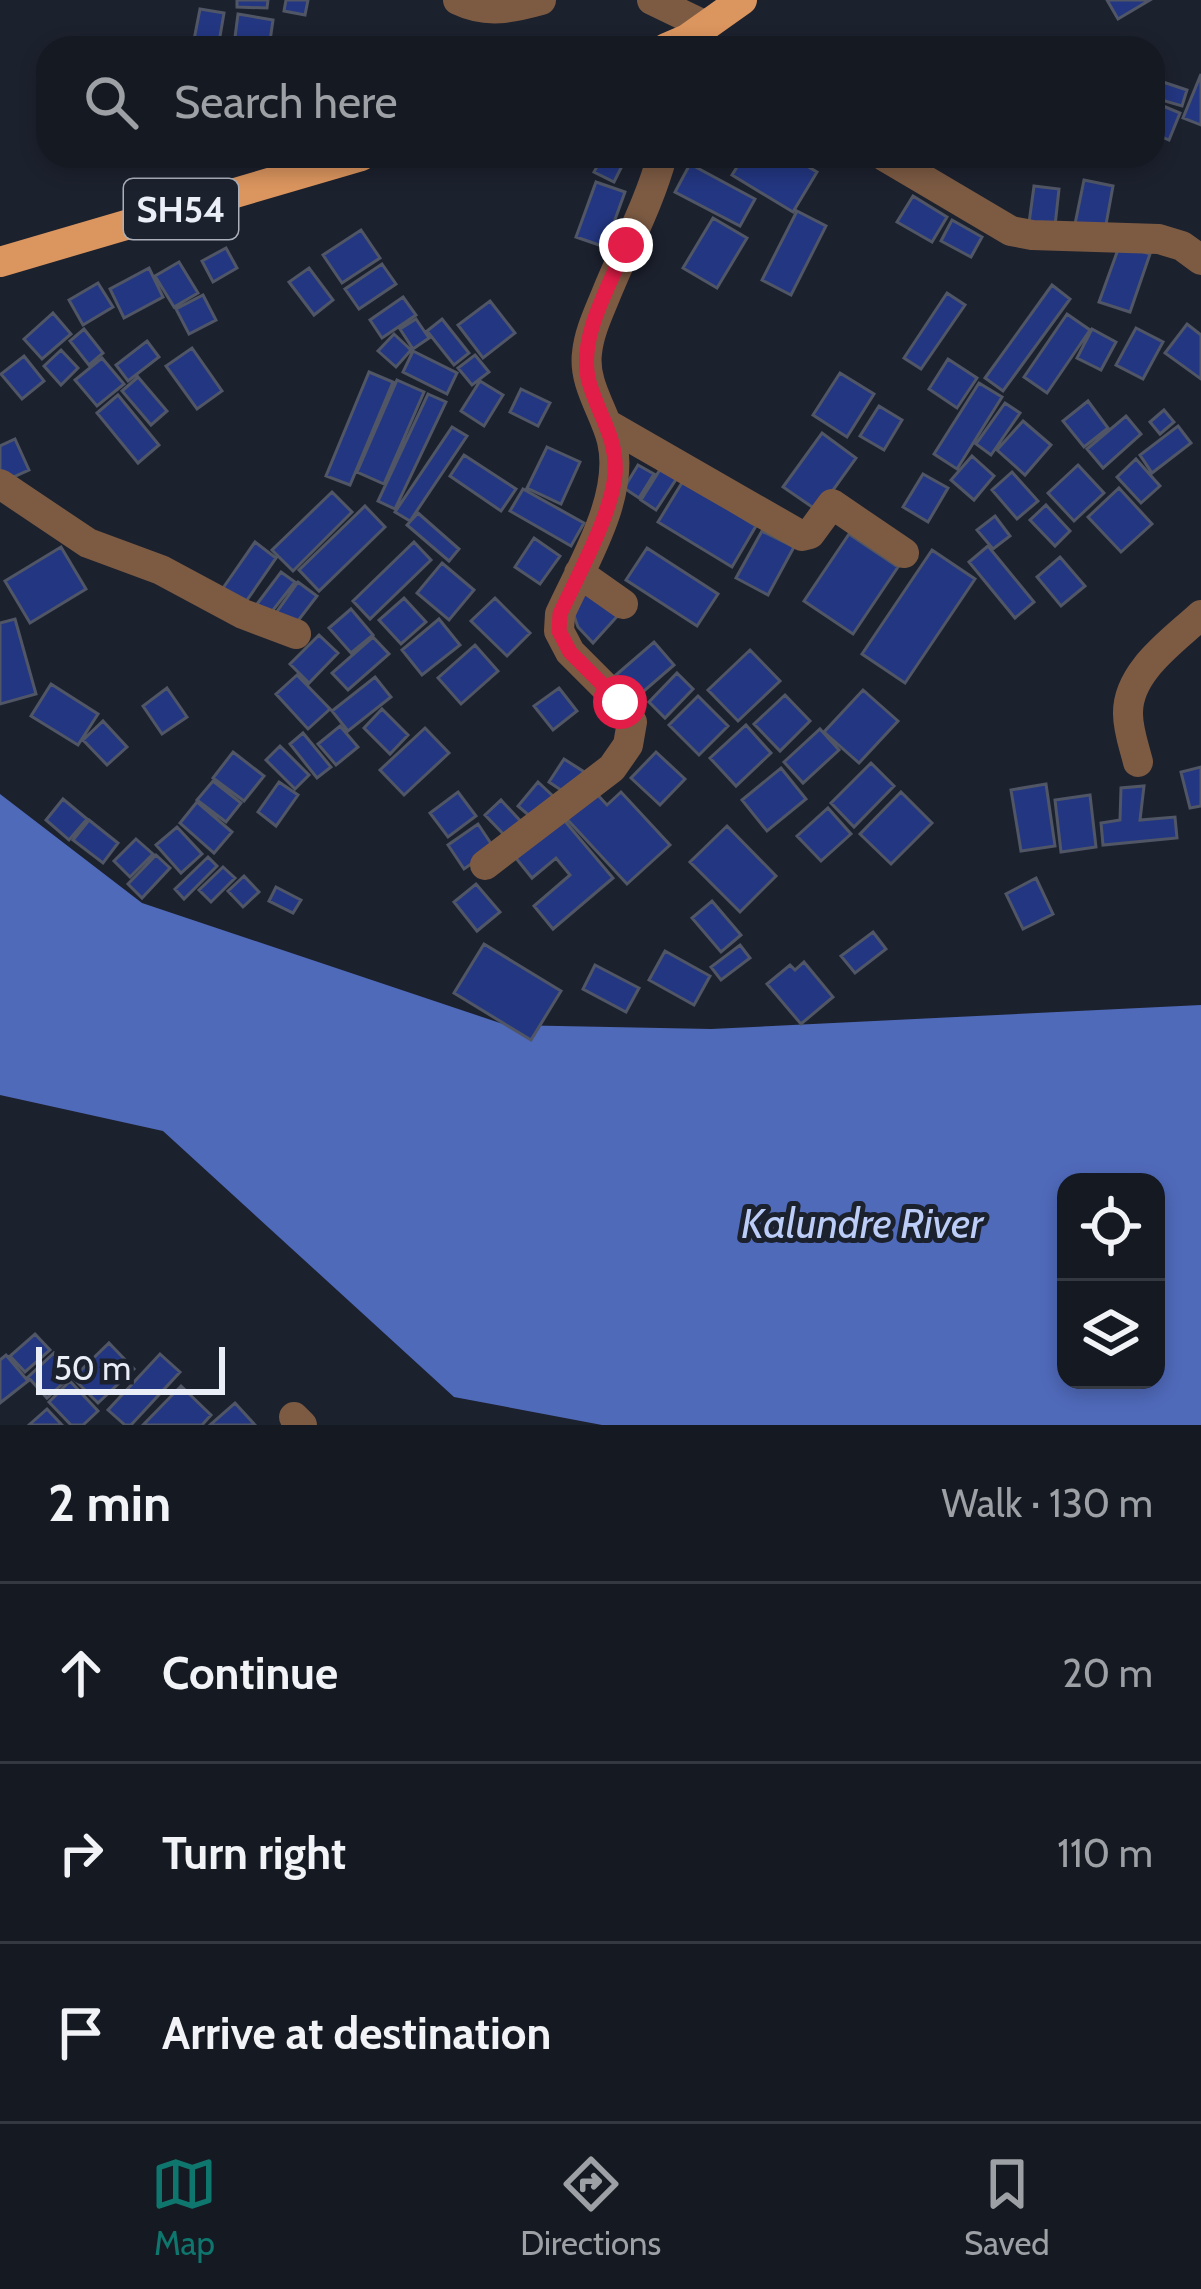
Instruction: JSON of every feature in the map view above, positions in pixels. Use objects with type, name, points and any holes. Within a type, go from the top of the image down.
[{"type":"main road","points":[[692,36],[742,0]]},
{"type":"main road","name":"SH54","points":[[0,262],[320,168]]},
{"type":"street","points":[[458,0],[504,11],[541,0]]},
{"type":"street","points":[[652,0],[683,36]]},
{"type":"street","points":[[485,865],[612,768],[628,745],[632,722],[620,702],[570,652],[559,631],[560,614],[613,487],[614,448],[588,379],[586,355],[657,168]]},
{"type":"street","points":[[904,168],[1011,231],[1159,239],[1182,246],[1201,260]]},
{"type":"street","points":[[608,424],[802,536],[810,534],[832,504],[904,553]]},
{"type":"street","points":[[0,484],[88,543],[161,570],[243,614],[296,634]]},
{"type":"street","points":[[579,573],[623,604]]},
{"type":"street","points":[[1138,762],[1127,720],[1128,700],[1150,663],[1201,615]]},
{"type":"water","name":"Kalundre River","points":[[0,794],[142,903],[506,1025],[711,1029],[1201,1005],[1201,1425],[602,1425],[454,1397],[163,1131],[0,1095]]},
{"type":"building","points":[[237,0],[268,0],[267,8],[237,7]]},
{"type":"building","points":[[286,0],[308,0],[305,15],[284,11]]},
{"type":"building","points":[[1107,0],[1150,0],[1118,19]]},
{"type":"building","points":[[200,9],[224,13],[220,36],[195,36]]},
{"type":"building","points":[[238,14],[273,20],[271,36],[235,36]]},
{"type":"building","points":[[1201,74],[1201,125],[1183,118]]},
{"type":"building","points":[[1165,83],[1187,90],[1182,106],[1165,101]]},
{"type":"building","points":[[1165,107],[1180,113],[1169,140],[1165,138]]},
{"type":"building","points":[[596,168],[621,168],[614,182],[594,172]]},
{"type":"building","points":[[688,168],[697,168],[755,199],[740,226],[675,192]]},
{"type":"building","points":[[736,168],[810,168],[817,172],[793,212],[732,175]]},
{"type":"building","points":[[1084,180],[1113,186],[1105,230],[1075,224]]},
{"type":"building","points":[[596,182],[625,192],[605,247],[576,237]]},
{"type":"building","points":[[1034,186],[1059,189],[1055,226],[1029,223]]},
{"type":"building","points":[[913,196],[947,217],[932,242],[897,222]]},
{"type":"building","points":[[797,211],[826,226],[791,295],[762,280]]},
{"type":"building","points":[[713,218],[747,238],[717,288],[683,268]]},
{"type":"building","points":[[952,220],[982,237],[971,257],[941,241]]},
{"type":"building","points":[[361,230],[380,258],[342,283],[323,255]]},
{"type":"building","points":[[1120,244],[1150,254],[1130,312],[1099,302]]},
{"type":"building","points":[[226,248],[237,268],[213,282],[202,261]]},
{"type":"building","points":[[179,262],[198,293],[174,307],[155,276]]},
{"type":"building","points":[[382,264],[396,284],[359,309],[345,289]]},
{"type":"building","points":[[149,268],[163,297],[124,318],[110,289]]},
{"type":"building","points":[[309,268],[333,300],[314,315],[289,282]]},
{"type":"building","points":[[98,283],[113,307],[83,325],[69,300]]},
{"type":"building","points":[[1052,285],[1070,299],[1003,391],[985,378]]},
{"type":"building","points":[[947,293],[965,305],[921,369],[904,358]]},
{"type":"building","points":[[203,295],[216,320],[189,334],[176,309]]},
{"type":"building","points":[[403,297],[416,315],[382,338],[370,320]]},
{"type":"building","points":[[490,301],[515,333],[483,358],[458,325]]},
{"type":"building","points":[[53,313],[71,334],[42,359],[24,339]]},
{"type":"building","points":[[1067,314],[1090,330],[1047,393],[1024,377]]},
{"type":"building","points":[[416,319],[429,338],[413,349],[400,329]]},
{"type":"building","points":[[442,319],[469,353],[454,365],[427,331]]},
{"type":"building","points":[[1187,324],[1201,335],[1201,379],[1165,353]]},
{"type":"building","points":[[1136,328],[1163,342],[1143,379],[1116,365]]},
{"type":"building","points":[[84,329],[103,353],[89,365],[70,341]]},
{"type":"building","points":[[1092,329],[1116,342],[1101,370],[1077,358]]},
{"type":"building","points":[[394,334],[411,350],[396,367],[378,351]]},
{"type":"building","points":[[147,341],[159,357],[128,381],[116,365]]},
{"type":"building","points":[[192,348],[222,391],[197,409],[166,366]]},
{"type":"building","points":[[61,350],[78,368],[61,385],[44,366]]},
{"type":"building","points":[[413,351],[457,373],[447,394],[403,372]]},
{"type":"building","points":[[475,355],[489,372],[472,385],[458,368]]},
{"type":"building","points":[[24,356],[44,381],[22,399],[1,374]]},
{"type":"building","points":[[102,358],[124,384],[97,406],[75,380]]},
{"type":"building","points":[[948,359],[977,378],[957,408],[929,389]]},
{"type":"building","points":[[369,372],[393,382],[350,485],[326,476]]},
{"type":"building","points":[[840,373],[874,394],[847,437],[813,415]]},
{"type":"building","points":[[138,377],[167,411],[151,425],[122,391]]},
{"type":"building","points":[[397,380],[424,392],[384,484],[357,472]]},
{"type":"building","points":[[480,381],[503,395],[484,426],[461,411]]},
{"type":"building","points":[[979,383],[1002,397],[957,469],[934,454]]},
{"type":"building","points":[[521,389],[550,403],[538,426],[510,412]]},
{"type":"building","points":[[428,394],[446,402],[395,509],[378,501]]},
{"type":"building","points":[[118,395],[159,445],[138,463],[97,413]]},
{"type":"building","points":[[1088,401],[1108,428],[1084,447],[1063,421]]},
{"type":"building","points":[[1005,403],[1020,413],[991,455],[976,444]]},
{"type":"building","points":[[879,406],[902,420],[884,450],[860,436]]},
{"type":"building","points":[[1164,410],[1174,422],[1160,434],[1150,422]]},
{"type":"building","points":[[1126,416],[1141,434],[1103,468],[1087,449]]},
{"type":"building","points":[[1023,421],[1051,445],[1025,475],[997,450]]},
{"type":"building","points":[[1178,426],[1191,443],[1152,473],[1140,455]]},
{"type":"building","points":[[452,427],[467,436],[410,521],[395,512]]},
{"type":"building","points":[[822,433],[856,458],[818,511],[783,487]]},
{"type":"building","points":[[15,439],[29,470],[0,483],[0,446]]},
{"type":"building","points":[[547,447],[580,462],[561,504],[527,488]]},
{"type":"building","points":[[464,455],[516,489],[501,511],[450,476]]},
{"type":"building","points":[[972,456],[994,476],[974,500],[951,480]]},
{"type":"building","points":[[1136,459],[1160,486],[1141,503],[1117,477]]},
{"type":"building","points":[[638,465],[654,474],[639,498],[624,488]]},
{"type":"building","points":[[1078,465],[1104,493],[1074,521],[1048,493]]},
{"type":"building","points":[[661,468],[677,478],[656,510],[641,500]]},
{"type":"building","points":[[1012,472],[1038,501],[1017,519],[992,490]]},
{"type":"building","points":[[923,474],[948,488],[928,522],[903,507]]},
{"type":"building","points":[[683,481],[756,526],[732,567],[658,522]]},
{"type":"building","points":[[1119,488],[1152,524],[1121,552],[1088,517]]},
{"type":"building","points":[[523,489],[584,523],[571,546],[510,511]]},
{"type":"building","points":[[332,492],[352,512],[293,571],[272,550]]},
{"type":"building","points":[[1046,505],[1070,531],[1055,546],[1030,520]]},
{"type":"building","points":[[365,506],[385,527],[319,591],[299,570]]},
{"type":"building","points":[[418,513],[459,549],[449,561],[407,525]]},
{"type":"building","points":[[995,516],[1010,536],[993,549],[977,530]]},
{"type":"building","points":[[762,531],[794,547],[768,595],[736,578]]},
{"type":"building","points":[[849,534],[898,567],[853,634],[804,601]]},
{"type":"building","points":[[534,538],[560,556],[540,584],[515,567]]},
{"type":"building","points":[[255,542],[276,558],[245,603],[223,588]]},
{"type":"building","points":[[414,542],[431,560],[370,619],[353,601]]},
{"type":"building","points":[[988,546],[1034,602],[1015,618],[969,562]]},
{"type":"building","points":[[61,547],[86,589],[30,623],[5,581]]},
{"type":"building","points":[[647,548],[718,594],[697,626],[626,580]]},
{"type":"building","points":[[932,550],[975,579],[905,683],[862,654]]},
{"type":"building","points":[[1060,557],[1085,586],[1061,606],[1037,577]]},
{"type":"building","points":[[442,563],[474,590],[449,620],[417,593]]},
{"type":"building","points":[[281,572],[295,582],[270,614],[257,604]]},
{"type":"building","points":[[298,582],[317,596],[294,626],[276,613]]},
{"type":"building","points":[[584,582],[622,611],[593,643],[578,627],[573,613]]},
{"type":"building","points":[[404,598],[426,622],[401,644],[379,620]]},
{"type":"building","points":[[495,598],[530,633],[507,656],[471,621]]},
{"type":"building","points":[[351,609],[373,635],[351,653],[329,628]]},
{"type":"building","points":[[15,619],[36,694],[0,704],[0,623]]},
{"type":"building","points":[[439,619],[460,645],[422,675],[402,650]]},
{"type":"building","points":[[319,635],[338,653],[309,683],[290,664]]},
{"type":"building","points":[[373,637],[389,654],[348,690],[332,673]]},
{"type":"building","points":[[654,642],[674,665],[629,704],[609,681]]},
{"type":"building","points":[[475,645],[498,671],[461,704],[438,678]]},
{"type":"building","points":[[750,650],[780,681],[738,721],[708,690]]},
{"type":"building","points":[[677,673],[693,689],[665,718],[649,702]]},
{"type":"building","points":[[297,675],[330,709],[308,729],[276,694]]},
{"type":"building","points":[[375,677],[391,697],[348,731],[332,711]]},
{"type":"building","points":[[51,684],[98,714],[78,745],[31,716]]},
{"type":"building","points":[[167,688],[187,717],[162,734],[143,706]]},
{"type":"building","points":[[559,688],[577,711],[553,730],[534,706]]},
{"type":"building","points":[[863,690],[898,721],[859,763],[824,732]]},
{"type":"building","points":[[785,695],[810,721],[780,751],[754,724]]},
{"type":"building","points":[[698,696],[728,726],[699,755],[669,725]]},
{"type":"building","points":[[382,709],[408,735],[390,754],[364,728]]},
{"type":"building","points":[[103,721],[127,747],[107,765],[83,740]]},
{"type":"building","points":[[746,725],[771,753],[736,786],[710,758]]},
{"type":"building","points":[[340,726],[358,747],[336,765],[318,744]]},
{"type":"building","points":[[425,728],[449,753],[404,795],[380,770]]},
{"type":"building","points":[[820,729],[839,750],[803,783],[784,762]]},
{"type":"building","points":[[303,733],[331,767],[317,778],[290,744]]},
{"type":"building","points":[[280,746],[309,775],[295,789],[266,760]]},
{"type":"building","points":[[233,752],[264,776],[244,801],[213,778]]},
{"type":"building","points":[[656,752],[685,779],[660,805],[631,778]]},
{"type":"building","points":[[564,759],[586,773],[570,796],[549,782]]},
{"type":"building","points":[[871,763],[894,786],[854,827],[831,803]]},
{"type":"building","points":[[1201,767],[1201,806],[1190,808],[1181,772]]},
{"type":"building","points":[[781,768],[806,799],[767,831],[742,800]]},
{"type":"building","points":[[213,781],[241,803],[226,822],[197,800]]},
{"type":"building","points":[[279,782],[298,795],[276,826],[258,812]]},
{"type":"building","points":[[538,782],[553,796],[533,819],[518,806]]},
{"type":"building","points":[[1046,784],[1055,846],[1021,851],[1011,790]]},
{"type":"building","points":[[1144,786],[1140,820],[1175,817],[1177,838],[1103,845],[1101,823],[1120,820],[1121,788]]},
{"type":"building","points":[[594,791],[607,805],[621,792],[670,845],[627,884],[566,818]]},
{"type":"building","points":[[458,792],[476,816],[448,837],[430,813]]},
{"type":"building","points":[[901,792],[932,823],[891,864],[860,834]]},
{"type":"building","points":[[1090,795],[1096,847],[1061,852],[1055,800]]},
{"type":"building","points":[[63,799],[87,819],[69,840],[46,820]]},
{"type":"building","points":[[501,800],[526,827],[510,841],[485,815]]},
{"type":"building","points":[[197,802],[232,832],[214,853],[180,823]]},
{"type":"building","points":[[828,808],[851,834],[821,861],[797,836]]},
{"type":"building","points":[[558,813],[613,878],[553,929],[534,906],[570,875],[556,858],[532,878],[511,852]]},
{"type":"building","points":[[89,820],[118,843],[103,863],[73,840]]},
{"type":"building","points":[[478,824],[494,848],[464,869],[448,845]]},
{"type":"building","points":[[727,826],[776,876],[740,912],[690,862]]},
{"type":"building","points":[[177,827],[202,854],[181,873],[156,845]]},
{"type":"building","points":[[136,839],[153,854],[130,877],[114,861]]},
{"type":"building","points":[[156,855],[170,868],[142,898],[128,884]]},
{"type":"building","points":[[208,857],[217,866],[184,899],[175,889]]},
{"type":"building","points":[[223,867],[235,878],[211,902],[199,890]]},
{"type":"building","points":[[244,876],[259,892],[243,907],[228,891]]},
{"type":"building","points":[[1036,878],[1053,914],[1023,929],[1006,894]]},
{"type":"building","points":[[476,884],[500,912],[477,931],[454,902]]},
{"type":"building","points":[[276,887],[301,900],[293,913],[269,901]]},
{"type":"building","points":[[712,901],[741,935],[721,952],[692,918]]},
{"type":"building","points":[[873,932],[886,949],[855,973],[841,956]]},
{"type":"building","points":[[484,944],[561,991],[531,1040],[454,993]]},
{"type":"building","points":[[740,945],[750,958],[721,980],[711,967]]},
{"type":"building","points":[[665,951],[710,976],[694,1005],[649,980]]},
{"type":"building","points":[[804,962],[833,997],[801,1024],[767,984],[790,965],[795,970]]},
{"type":"building","points":[[595,965],[639,988],[626,1012],[583,989]]},
{"type":"building","points":[[35,1334],[50,1350],[25,1372],[10,1356]]},
{"type":"building","points":[[109,1343],[134,1369],[98,1403],[73,1378]]},
{"type":"building","points":[[54,1353],[73,1374],[47,1398],[28,1377]]},
{"type":"building","points":[[160,1354],[180,1372],[131,1425],[125,1425],[108,1410]]},
{"type":"building","points":[[6,1355],[28,1381],[0,1403],[0,1360]]},
{"type":"building","points":[[70,1381],[98,1411],[83,1425],[71,1425],[49,1402]]},
{"type":"building","points":[[181,1386],[211,1415],[202,1425],[143,1425]]},
{"type":"building","points":[[235,1403],[255,1425],[210,1425]]},
{"type":"building","points":[[47,1409],[62,1425],[29,1425]]},
{"type":"route","points":[[620,702],[570,652],[559,631],[560,614],[610,501],[615,473],[614,448],[588,379],[586,355],[626,245]]}]
